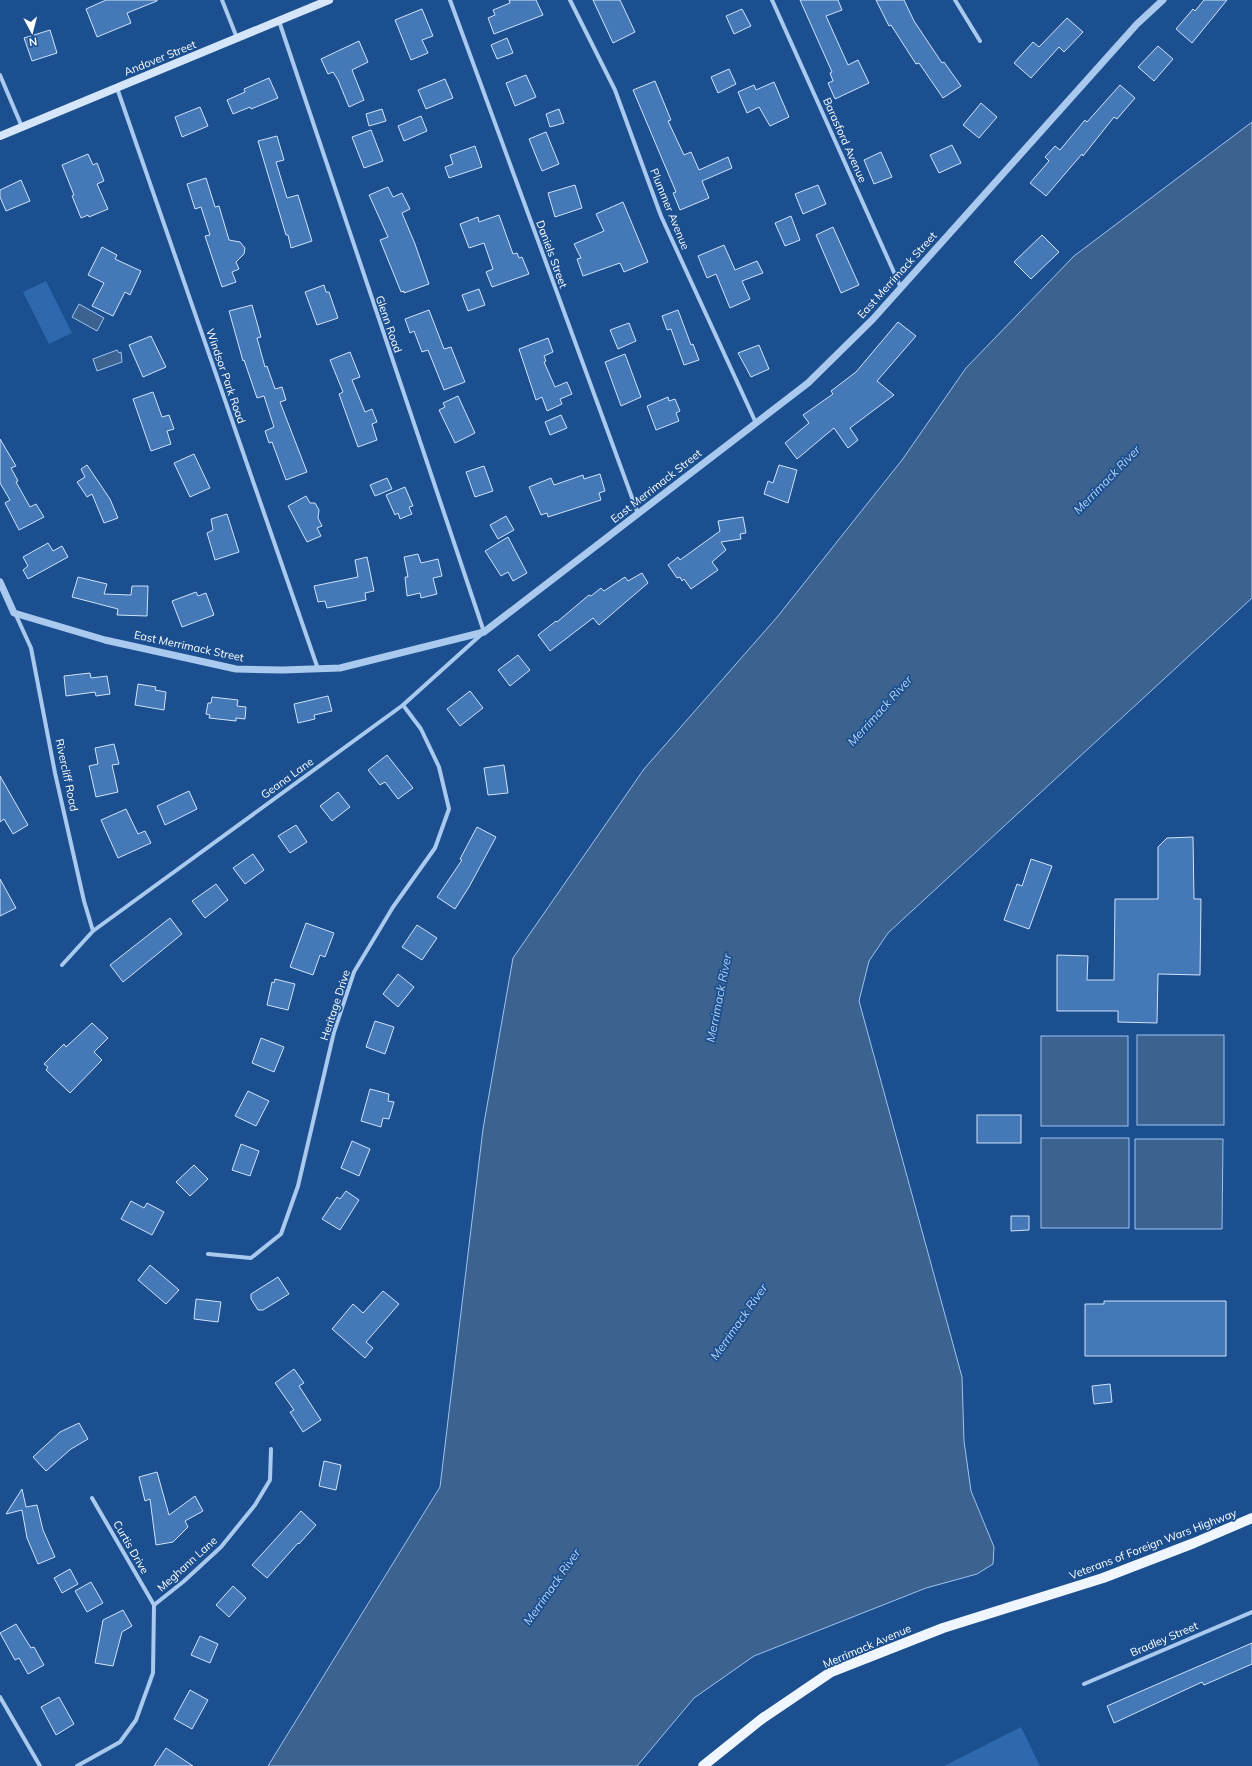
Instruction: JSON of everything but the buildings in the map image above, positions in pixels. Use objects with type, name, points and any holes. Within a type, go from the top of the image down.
[{"type":"main road","name":"Andover Street","points":[[0,136],[329,0]]},
{"type":"main road","name":"Veterans of Foreign Wars Highway","points":[[1016,1606],[1103,1578],[1194,1543],[1252,1518]]},
{"type":"main road","name":"Merrimack Avenue","points":[[703,1766],[763,1718],[832,1672],[943,1628],[1016,1606]]},
{"type":"street","points":[[222,0],[237,38]]},
{"type":"street","name":"Daniels Street","points":[[450,0],[638,514]]},
{"type":"street","name":"Plummer Avenue","points":[[570,0],[616,90],[661,216],[756,423]]},
{"type":"street","name":"Barasford Avenue","points":[[772,0],[901,288]]},
{"type":"street","points":[[955,0],[980,41]]},
{"type":"street","name":"East Merrimack Street","points":[[14,613],[105,640],[236,669],[318,670],[340,668],[484,632],[808,383],[873,319],[1137,24],[1163,0]]},
{"type":"street","name":"Glenn Road","points":[[279,21],[484,632]]},
{"type":"street","points":[[0,75],[22,127]]},
{"type":"street","name":"Windsor Park Road","points":[[117,87],[318,670]]},
{"type":"street","name":"Rivercliff Road","points":[[0,582],[31,648],[55,773],[84,901],[93,931]]},
{"type":"street","name":"Geana Lane","points":[[93,931],[403,705],[484,632]]},
{"type":"street","name":"Heritage Drive","points":[[208,1254],[251,1258],[282,1234],[298,1186],[334,1032],[354,972],[393,907],[435,848],[448,809],[439,767],[421,729],[403,705]]},
{"type":"street","points":[[62,965],[93,931]]},
{"type":"street","name":"Meghann Lane","points":[[77,1766],[120,1742],[136,1720],[153,1673],[154,1605],[184,1582],[221,1547],[256,1504],[270,1480],[271,1450]]},
{"type":"street","name":"Curtis Drive","points":[[92,1498],[154,1605]]},
{"type":"street","name":"Bradley Street","points":[[1084,1684],[1252,1612]]},
{"type":"street","points":[[0,1697],[40,1766]]},
{"type":"shaded area","points":[[46,281],[72,333],[49,344],[23,292]]},
{"type":"shaded area","points":[[1021,1727],[1040,1766],[944,1766]]},
{"type":"water","name":"Merrimack River","points":[[1252,122],[1252,598],[888,933],[869,961],[859,1001],[962,1377],[964,1441],[971,1491],[994,1547],[993,1564],[977,1574],[926,1588],[754,1656],[694,1698],[637,1766],[268,1766],[440,1487],[483,1129],[513,958],[644,769],[778,616],[902,460],[966,368],[1074,256]]},
{"type":"water","points":[[79,304],[104,318],[97,331],[72,317]]},
{"type":"water","points":[[117,350],[119,353],[121,352],[122,362],[97,371],[93,359]]},
{"type":"water","points":[[1137,1035],[1224,1035],[1224,1125],[1137,1125]]},
{"type":"water","points":[[1041,1036],[1128,1036],[1128,1126],[1041,1126]]},
{"type":"water","points":[[1041,1138],[1129,1138],[1129,1228],[1041,1228]]},
{"type":"water","points":[[1135,1139],[1223,1139],[1222,1229],[1135,1229]]}]
